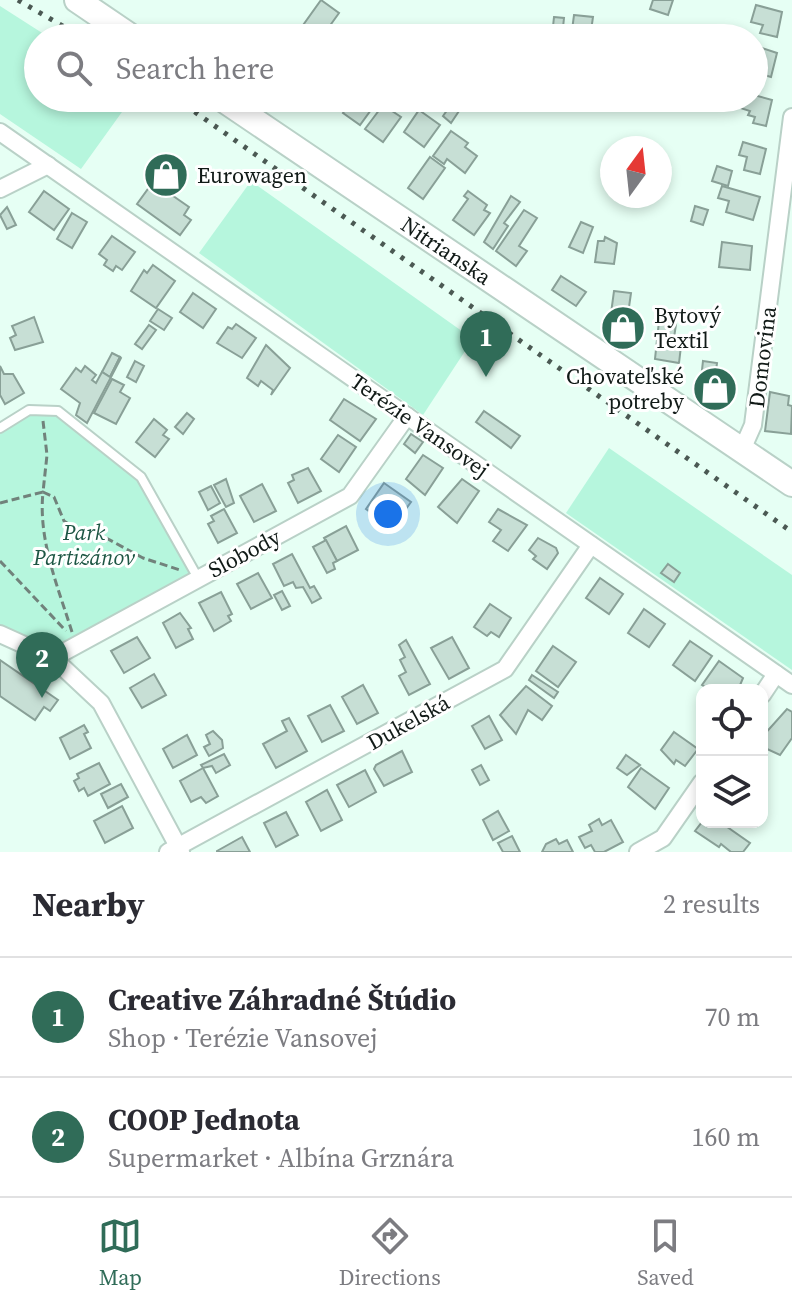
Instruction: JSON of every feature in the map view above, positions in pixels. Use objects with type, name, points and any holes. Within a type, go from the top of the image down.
[{"type":"main road","points":[[77,0],[112,24]]},
{"type":"main road","name":"Nitrianska","points":[[242,112],[792,484]]},
{"type":"street","name":"Domovina","points":[[741,452],[753,425],[792,117]]},
{"type":"street","name":"Terézie Vansovej","points":[[0,132],[792,685]]},
{"type":"street","points":[[0,189],[48,165]]},
{"type":"street","name":"Slobody","points":[[53,658],[350,496],[407,416]]},
{"type":"street","name":"Dukelská","points":[[176,850],[505,669],[591,545]]},
{"type":"street","points":[[0,634],[53,658],[101,703],[176,850]]},
{"type":"street","points":[[768,686],[776,674]]},
{"type":"street","points":[[638,852],[663,838],[696,791]]},
{"type":"lane","points":[[0,428],[29,410],[58,411],[141,477],[198,578]]},
{"type":"path","points":[[42,411],[47,455],[40,519],[75,644]]},
{"type":"path","points":[[0,503],[43,492],[54,497],[64,521],[78,530],[97,533],[143,558],[198,578]]},
{"type":"path","points":[[0,561],[75,644]]},
{"type":"green space","points":[[0,6],[28,24],[24,24],[24,112],[122,112],[81,169],[0,114]]},
{"type":"green space","points":[[251,181],[473,339],[423,415],[199,253]]},
{"type":"green space","name":"Park Partizánov","points":[[29,410],[58,411],[141,477],[198,578],[53,658],[0,635],[0,428]]},
{"type":"green space","points":[[609,448],[792,575],[792,670],[566,513]]},
{"type":"building","points":[[321,0],[339,13],[331,24],[304,24]]},
{"type":"building","points":[[653,0],[673,0],[668,15],[650,9]]},
{"type":"building","points":[[756,5],[782,12],[777,37],[768,35],[768,24],[751,22]]},
{"type":"building","points":[[574,15],[593,17],[592,24],[573,24]]},
{"type":"building","points":[[554,17],[564,18],[563,24],[553,24]]},
{"type":"building","points":[[768,50],[777,53],[771,77],[768,76]]},
{"type":"building","points":[[768,99],[772,100],[766,126],[753,123],[755,117],[748,115],[750,112],[768,112]]},
{"type":"building","points":[[344,112],[369,112],[360,125]]},
{"type":"building","points":[[378,112],[394,112],[401,117],[383,142],[365,129]]},
{"type":"building","points":[[418,112],[440,125],[424,147],[404,132]]},
{"type":"building","points":[[446,112],[458,112],[451,123],[443,116]]},
{"type":"building","points":[[451,131],[468,143],[465,147],[477,156],[465,173],[447,159],[444,164],[433,156]]},
{"type":"building","points":[[743,142],[766,149],[760,174],[744,170],[747,157],[739,155]]},
{"type":"building","points":[[430,157],[445,168],[423,199],[408,188]]},
{"type":"building","points":[[717,166],[732,171],[728,186],[712,181]]},
{"type":"building","points":[[153,182],[189,207],[184,215],[191,220],[180,235],[137,204]]},
{"type":"building","points":[[722,186],[760,197],[753,220],[726,212],[729,201],[718,198]]},
{"type":"building","points":[[44,191],[69,209],[54,230],[29,212]]},
{"type":"building","points":[[468,191],[487,205],[484,210],[490,213],[474,235],[453,220],[468,199],[464,196]]},
{"type":"building","points":[[511,196],[520,202],[504,223],[508,226],[493,249],[484,242]]},
{"type":"building","points":[[695,206],[708,210],[703,225],[691,221]]},
{"type":"building","points":[[7,207],[16,225],[7,229],[0,215]]},
{"type":"building","points":[[524,210],[537,218],[519,246],[527,251],[516,266],[496,251]]},
{"type":"building","points":[[72,213],[87,222],[72,248],[57,239]]},
{"type":"building","points":[[581,222],[593,227],[583,253],[569,247]]},
{"type":"building","points":[[112,236],[135,252],[122,270],[116,266],[113,271],[104,265],[107,260],[99,254]]},
{"type":"building","points":[[605,237],[617,243],[614,264],[595,262],[598,241],[604,241]]},
{"type":"building","points":[[722,242],[752,246],[750,270],[719,267]]},
{"type":"building","points":[[153,265],[175,281],[156,308],[131,291],[144,270],[147,273]]},
{"type":"building","points":[[561,276],[586,292],[576,306],[552,290]]},
{"type":"building","points":[[614,291],[631,293],[628,314],[639,315],[637,332],[609,328]]},
{"type":"building","points":[[193,293],[216,309],[203,328],[180,312]]},
{"type":"building","points":[[158,309],[172,318],[164,330],[150,321]]},
{"type":"building","points":[[34,317],[43,342],[15,350],[10,338],[16,335],[12,326]]},
{"type":"building","points":[[659,321],[676,324],[673,345],[681,346],[679,363],[655,359]]},
{"type":"building","points":[[236,324],[256,338],[242,358],[217,343],[228,327],[232,329]]},
{"type":"building","points":[[149,325],[156,330],[142,349],[135,344]]},
{"type":"building","points":[[266,345],[290,368],[271,395],[273,390],[261,381],[258,386],[247,378]]},
{"type":"building","points":[[112,353],[120,357],[110,377],[102,372]]},
{"type":"building","points":[[121,358],[87,423],[76,415],[80,403],[61,389],[76,368],[81,372],[85,366],[96,375],[92,380],[96,383],[102,372],[110,377]]},
{"type":"building","points":[[135,361],[144,366],[136,382],[127,377]]},
{"type":"building","points":[[703,361],[717,363],[715,378],[726,380],[725,392],[700,388]]},
{"type":"building","points":[[0,366],[4,374],[13,374],[24,393],[5,404],[0,395]]},
{"type":"building","points":[[112,379],[124,385],[120,392],[130,398],[116,424],[94,413]]},
{"type":"building","points":[[770,392],[789,396],[788,405],[792,406],[791,434],[765,431]]},
{"type":"building","points":[[344,399],[376,419],[360,441],[330,420]]},
{"type":"building","points":[[484,411],[520,436],[511,448],[476,422]]},
{"type":"building","points":[[187,413],[194,419],[183,434],[175,427]]},
{"type":"building","points":[[154,419],[167,430],[163,435],[169,439],[155,457],[136,442]]},
{"type":"building","points":[[411,434],[423,442],[415,453],[404,444]]},
{"type":"building","points":[[338,435],[356,447],[339,472],[321,459]]},
{"type":"building","points":[[423,455],[443,468],[425,495],[406,479]]},
{"type":"building","points":[[308,468],[321,491],[298,503],[288,483],[294,480],[292,475]]},
{"type":"building","points":[[226,479],[234,503],[226,507],[214,485]]},
{"type":"building","points":[[462,479],[479,491],[457,523],[438,507]]},
{"type":"building","points":[[384,483],[411,502],[392,528],[366,509]]},
{"type":"building","points":[[262,484],[276,511],[254,522],[240,496]]},
{"type":"building","points":[[211,486],[220,503],[208,510],[199,492]]},
{"type":"building","points":[[224,509],[237,533],[218,543],[208,524],[214,521],[211,516]]},
{"type":"building","points":[[498,509],[527,525],[508,551],[493,541],[501,530],[489,522]]},
{"type":"building","points":[[346,526],[358,550],[337,561],[324,538]]},
{"type":"building","points":[[538,538],[556,548],[558,553],[547,569],[533,559],[536,556],[529,550]]},
{"type":"building","points":[[326,540],[337,561],[333,563],[335,569],[327,573],[313,547]]},
{"type":"building","points":[[292,554],[310,588],[314,586],[321,598],[312,603],[303,587],[296,588],[293,582],[284,586],[273,564]]},
{"type":"building","points":[[668,564],[680,573],[674,582],[661,573]]},
{"type":"building","points":[[258,573],[272,598],[251,609],[237,584]]},
{"type":"building","points":[[600,578],[623,594],[609,614],[586,598]]},
{"type":"building","points":[[282,591],[290,606],[282,610],[274,595]]},
{"type":"building","points":[[221,592],[232,614],[228,616],[231,621],[214,631],[199,603]]},
{"type":"building","points":[[490,604],[511,618],[499,637],[491,632],[487,636],[474,627]]},
{"type":"building","points":[[644,609],[665,624],[649,647],[628,633]]},
{"type":"building","points":[[180,613],[191,628],[188,629],[193,639],[176,648],[163,623]]},
{"type":"building","points":[[137,637],[150,658],[124,673],[111,651]]},
{"type":"building","points":[[452,637],[469,668],[449,679],[431,648]]},
{"type":"building","points":[[406,640],[430,684],[409,695],[399,676],[406,672],[400,660],[405,657],[399,645]]},
{"type":"building","points":[[690,641],[712,656],[695,681],[673,665]]},
{"type":"building","points":[[553,646],[576,662],[558,687],[536,671]]},
{"type":"building","points":[[0,660],[58,700],[50,711],[44,707],[35,720],[0,696]]},
{"type":"building","points":[[719,661],[743,678],[740,684],[703,684]]},
{"type":"building","points":[[154,674],[166,695],[142,708],[130,688]]},
{"type":"building","points":[[532,675],[558,692],[554,698],[529,680]]},
{"type":"building","points":[[363,685],[378,713],[357,724],[342,697]]},
{"type":"building","points":[[526,686],[552,706],[542,720],[528,710],[516,734],[500,715]]},
{"type":"building","points":[[330,705],[344,731],[322,742],[308,716]]},
{"type":"building","points":[[787,709],[792,712],[792,738],[780,755],[768,749],[768,730]]},
{"type":"building","points":[[489,716],[502,740],[485,749],[472,726]]},
{"type":"building","points":[[289,718],[307,751],[276,768],[263,744],[287,731],[282,721]]},
{"type":"building","points":[[84,725],[88,732],[84,734],[91,748],[70,759],[60,738]]},
{"type":"building","points":[[213,731],[222,740],[223,748],[209,756],[204,747],[210,744],[206,735]]},
{"type":"building","points":[[674,732],[696,748],[685,766],[676,760],[674,764],[661,750]]},
{"type":"building","points":[[187,735],[197,755],[173,768],[163,749]]},
{"type":"building","points":[[402,751],[412,772],[384,786],[374,769],[376,765]]},
{"type":"building","points":[[224,754],[230,765],[216,773],[212,766],[203,768],[201,765]]},
{"type":"building","points":[[626,755],[640,765],[627,775],[617,768]]},
{"type":"building","points":[[99,763],[110,784],[88,796],[84,788],[79,791],[74,781],[79,778],[77,774]]},
{"type":"building","points":[[481,765],[489,780],[480,785],[472,770]]},
{"type":"building","points":[[203,768],[218,796],[206,803],[201,797],[191,802],[180,781]]},
{"type":"building","points":[[641,768],[669,788],[655,809],[628,787]]},
{"type":"building","points":[[365,770],[376,792],[349,807],[337,785]]},
{"type":"building","points":[[121,784],[128,797],[108,808],[101,794]]},
{"type":"building","points":[[327,790],[342,820],[321,831],[306,802]]},
{"type":"building","points":[[122,806],[133,828],[105,843],[94,821]]},
{"type":"building","points":[[498,811],[509,831],[493,840],[483,820]]},
{"type":"building","points":[[286,812],[298,835],[276,847],[264,823]]},
{"type":"building","points":[[599,819],[602,825],[611,820],[623,842],[604,852],[595,852],[591,845],[585,848],[579,837],[592,831],[589,825]]},
{"type":"building","points":[[697,828],[729,828],[750,843],[743,852],[731,852],[695,831]]},
{"type":"building","points":[[512,836],[520,852],[503,852],[498,843]]},
{"type":"building","points":[[242,837],[250,852],[217,852],[217,851]]},
{"type":"building","points":[[556,839],[559,844],[567,840],[573,852],[542,852],[546,844]]},
{"type":"railway","points":[[18,0],[59,24]]},
{"type":"railway","points":[[195,112],[792,532]]},
{"type":"place","name":"Eurowagen","points":[[166,175]]},
{"type":"place","name":"Bytový Textil","points":[[623,328]]},
{"type":"place","name":"Creative Záhradné Štúdio","points":[[486,377]]},
{"type":"place","name":"Chovateľské potreby","points":[[715,389]]},
{"type":"place","name":"COOP Jednota","points":[[42,698]]}]
